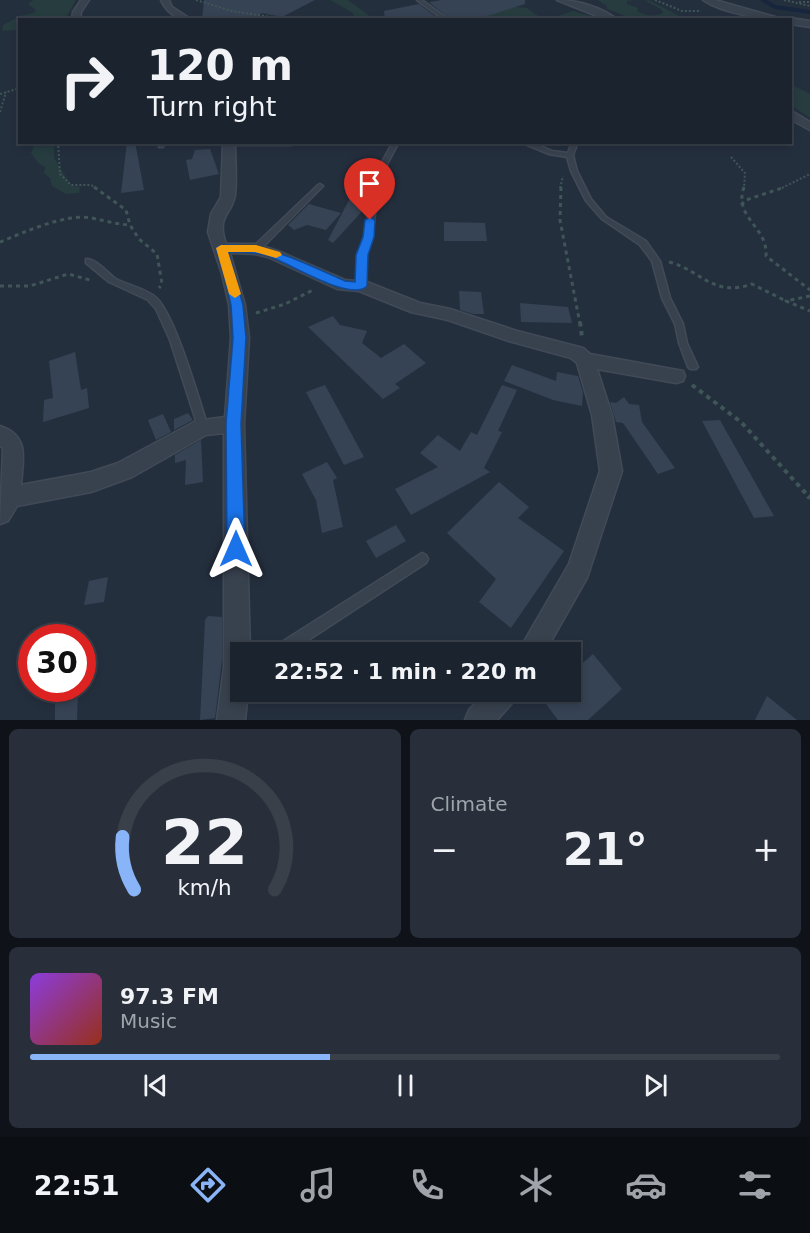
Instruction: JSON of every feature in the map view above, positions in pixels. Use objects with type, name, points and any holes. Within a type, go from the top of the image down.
[{"type":"street","points":[[76,18],[77,12],[85,0]]},
{"type":"street","points":[[165,0],[169,8],[185,18]]},
{"type":"street","points":[[561,0],[603,13],[611,18]]},
{"type":"street","points":[[707,0],[774,18]]},
{"type":"street","points":[[792,21],[810,24]]},
{"type":"street","points":[[792,114],[810,127]]},
{"type":"street","points":[[229,144],[228,197],[218,214],[215,232],[230,274],[240,338],[234,424],[238,642]]},
{"type":"street","points":[[221,248],[256,249],[273,254],[343,285],[361,286],[417,308],[450,315],[581,357],[676,376]]},
{"type":"street","points":[[537,642],[579,570],[611,471],[602,415],[581,357]]},
{"type":"street","points":[[0,434],[13,445],[5,505],[92,482],[125,470],[203,427],[234,424]]},
{"type":"street","points":[[231,720],[234,702]]},
{"type":"street","points":[[479,720],[494,702]]},
{"type":"lane","points":[[419,0],[444,18]]},
{"type":"lane","points":[[361,286],[362,255],[368,237],[373,206],[380,192],[384,164],[395,144]]},
{"type":"lane","points":[[528,144],[551,153],[570,155]]},
{"type":"lane","points":[[574,144],[570,155],[574,171],[588,200],[604,218],[643,243],[656,261],[666,298],[679,324],[683,343],[693,367]]},
{"type":"lane","points":[[256,249],[320,186]]},
{"type":"lane","points":[[89,261],[112,280],[151,298],[160,308],[174,340],[203,427]]},
{"type":"lane","points":[[294,642],[422,559]]},
{"type":"path","points":[[196,0],[245,13],[279,18]]},
{"type":"path","points":[[655,0],[678,11],[692,13],[722,5]]},
{"type":"path","points":[[784,0],[810,4]]},
{"type":"path","points":[[0,94],[18,89]]},
{"type":"path","points":[[0,112],[6,92]]},
{"type":"path","points":[[58,144],[60,174],[71,185],[91,185],[126,210],[130,225],[139,239],[157,254],[162,285],[151,298]]},
{"type":"path","points":[[731,158],[739,164],[746,178],[746,187],[740,196],[740,205],[762,235],[768,248],[766,256],[810,290]]},
{"type":"path","points":[[574,171],[563,175],[559,193],[560,227],[582,337],[581,357]]},
{"type":"path","points":[[740,205],[746,200],[767,195],[810,174]]},
{"type":"path","points":[[0,242],[44,224],[72,220],[91,218],[108,224],[130,225]]},
{"type":"path","points":[[656,261],[674,262],[704,281],[736,289],[752,284],[810,311]]},
{"type":"path","points":[[0,286],[30,286],[68,274],[82,279],[112,280]]},
{"type":"path","points":[[238,319],[285,304],[332,279]]},
{"type":"path","points":[[786,301],[810,296]]},
{"type":"path","points":[[676,376],[716,399],[770,451],[810,498]]},
{"type":"green space","points":[[33,0],[76,0],[66,18],[18,18],[18,36],[16,30],[2,31],[3,25],[20,16],[34,13],[36,10],[28,4]]},
{"type":"green space","points":[[330,0],[348,0],[373,18],[355,18],[353,13]]},
{"type":"green space","points":[[598,0],[634,0],[627,1],[627,4],[638,8],[637,11],[641,13],[653,15],[663,13],[661,9],[645,1],[649,0],[683,18],[630,18],[607,9],[607,6]]},
{"type":"green space","points":[[505,6],[527,8],[545,18],[493,18],[480,11]]},
{"type":"green space","points":[[573,11],[599,18],[552,18]]},
{"type":"green space","points":[[792,85],[810,94],[810,118],[792,106]]},
{"type":"green space","points":[[35,144],[54,144],[54,158],[71,185],[80,187],[79,193],[66,194],[52,186],[50,178],[44,173],[45,167],[38,163],[31,153]]},
{"type":"building","points":[[204,0],[315,0],[282,17],[262,13],[256,18],[202,18]]},
{"type":"building","points":[[525,0],[525,4],[481,18],[449,18],[429,2]]},
{"type":"building","points":[[419,4],[437,18],[385,18],[384,11]]},
{"type":"building","points":[[127,144],[135,144],[144,190],[121,193]]},
{"type":"building","points":[[210,149],[219,174],[190,180],[186,160],[192,159],[195,150]]},
{"type":"building","points":[[360,179],[376,181],[367,206],[333,243],[328,240]]},
{"type":"building","points":[[309,204],[341,213],[326,230],[307,225],[294,230],[288,225]]},
{"type":"building","points":[[444,222],[485,223],[487,241],[444,241]]},
{"type":"building","points":[[459,291],[481,292],[484,314],[473,314],[460,310]]},
{"type":"building","points":[[520,303],[568,307],[572,323],[521,322]]},
{"type":"building","points":[[333,316],[340,325],[367,331],[362,343],[381,358],[404,344],[426,363],[395,384],[400,388],[383,399],[308,327]]},
{"type":"building","points":[[75,352],[81,390],[87,388],[89,408],[43,422],[44,400],[53,398],[49,361]]},
{"type":"building","points":[[512,365],[556,381],[557,372],[578,376],[583,392],[582,406],[553,400],[504,381]]},
{"type":"building","points":[[325,385],[364,457],[344,465],[306,392]]},
{"type":"building","points":[[502,385],[517,390],[498,431],[502,432],[484,468],[490,472],[411,515],[395,489],[438,467],[420,453],[438,435],[460,451],[471,432],[477,435]]},
{"type":"building","points":[[624,397],[629,404],[639,405],[642,422],[675,468],[658,474],[623,423],[616,422],[610,402],[616,403]]},
{"type":"building","points":[[188,413],[193,420],[174,430],[174,419]]},
{"type":"building","points":[[163,414],[171,432],[156,440],[148,420]]},
{"type":"building","points":[[720,420],[774,516],[754,518],[702,421]]},
{"type":"building","points":[[201,440],[203,482],[185,485],[186,460],[175,463],[175,455]]},
{"type":"building","points":[[327,462],[337,478],[333,480],[343,527],[322,533],[316,500],[302,474]]},
{"type":"building","points":[[499,482],[529,507],[518,518],[564,551],[511,628],[479,602],[496,579],[447,533]]},
{"type":"building","points":[[396,525],[406,541],[376,558],[366,541]]},
{"type":"building","points":[[108,577],[104,602],[84,605],[89,581]]},
{"type":"building","points":[[208,616],[222,617],[222,660],[215,718],[200,720],[205,620]]},
{"type":"building","points":[[593,654],[622,689],[588,720],[558,720],[544,702],[581,702],[581,664]]},
{"type":"building","points":[[767,696],[797,720],[755,720]]},
{"type":"building","points":[[55,702],[78,702],[77,720],[55,720]]},
{"type":"waterway","points":[[763,0],[775,7],[810,12]]},
{"type":"slow traffic","points":[[235,294],[221,248],[256,249],[276,255]]},
{"type":"route","points":[[236,549],[234,424],[240,338],[237,305],[221,248],[256,249],[273,254],[343,285],[361,286],[362,255],[368,237],[370,220]]}]
